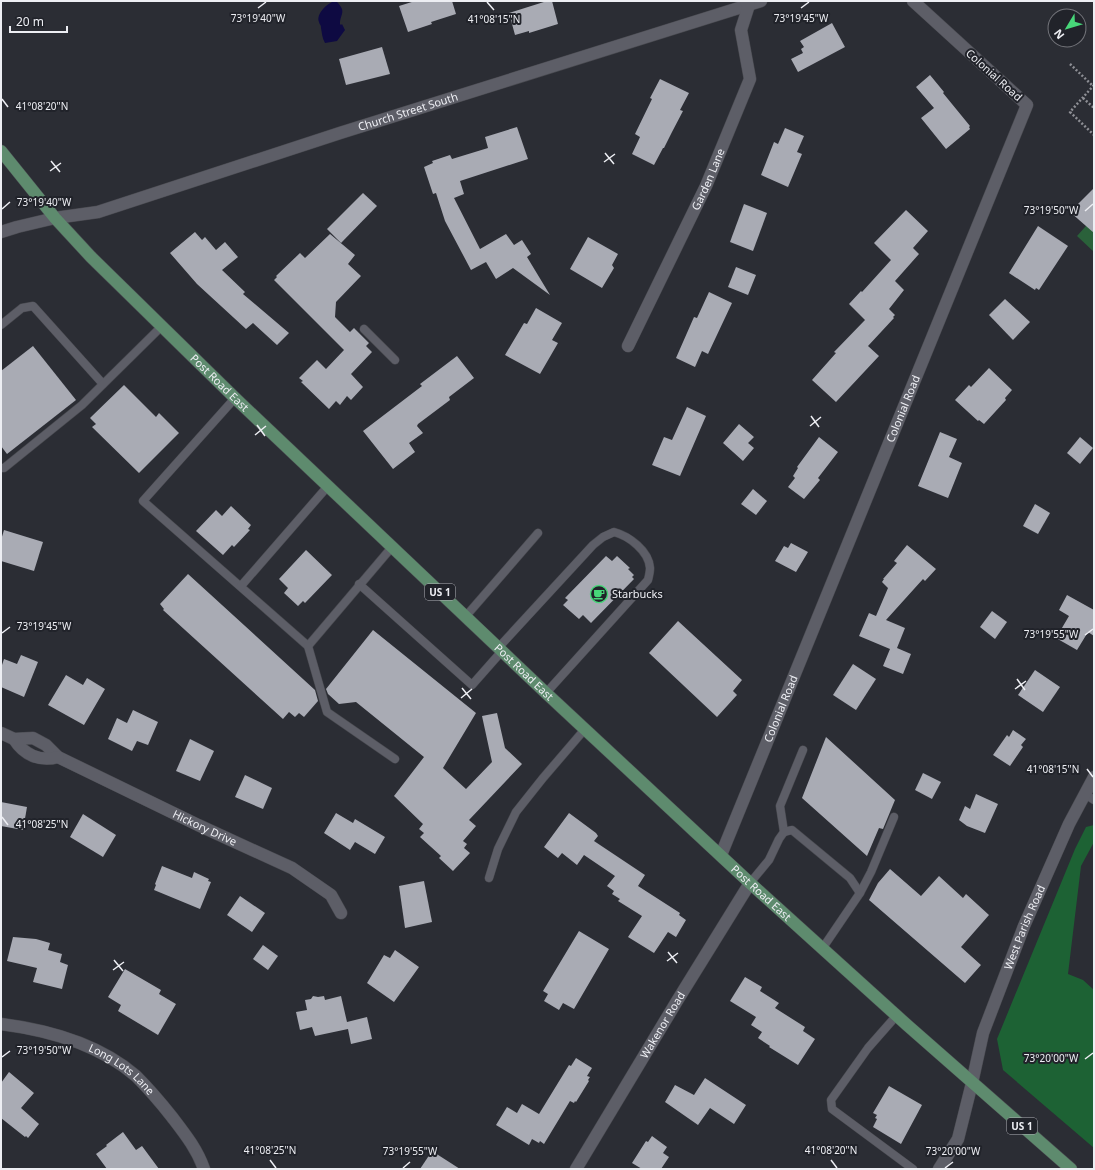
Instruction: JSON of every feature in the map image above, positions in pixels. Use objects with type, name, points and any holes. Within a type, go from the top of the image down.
[{"type":"main road","name":"Post Road East","points":[[1,151],[55,218],[91,257],[235,398],[546,693],[750,883],[972,1083],[1071,1169]]},
{"type":"street","name":"Colonial Road","points":[[721,856],[1027,105],[913,1]]},
{"type":"street","name":"Church Street South","points":[[1,232],[55,218],[98,212],[346,131],[752,2]]},
{"type":"street","name":"Garden Lane","points":[[628,346],[706,186],[750,79],[741,30],[752,2]]},
{"type":"street","name":"Hickory Drive","points":[[1,733],[14,739],[33,738],[46,745],[58,757],[198,825],[292,868],[332,896],[341,913]]},
{"type":"street","name":"West Parish Road","points":[[939,1169],[958,1139],[983,1033],[1024,926],[1068,826],[1090,797],[1094,777]]},
{"type":"street","name":"Wakenor Road","points":[[576,1169],[750,883]]},
{"type":"street","name":"Long Lots Lane","points":[[1,1024],[20,1026],[81,1043],[117,1063],[135,1076],[159,1101],[190,1141],[198,1154],[204,1169]]},
{"type":"lane","points":[[1,326],[22,308],[33,306],[103,384]]},
{"type":"lane","points":[[1,468],[4,468],[82,405],[161,327]]},
{"type":"lane","points":[[364,329],[395,360]]},
{"type":"lane","points":[[235,398],[143,501],[308,646],[327,712],[395,759]]},
{"type":"lane","points":[[240,586],[328,486]]},
{"type":"lane","points":[[359,584],[472,685],[501,649],[593,545],[610,533],[614,532],[620,534],[643,551],[649,561],[650,569],[648,580],[546,693]]},
{"type":"lane","points":[[466,616],[538,533]]},
{"type":"lane","points":[[308,646],[359,584],[392,547]]},
{"type":"lane","points":[[489,878],[498,849],[516,812],[543,778],[586,729]]},
{"type":"lane","points":[[784,832],[780,806],[803,750]]},
{"type":"lane","points":[[822,948],[860,893],[871,872],[894,817]]},
{"type":"lane","points":[[750,883],[769,860],[784,832],[792,830],[850,878],[860,893]]},
{"type":"lane","points":[[897,1016],[868,1048],[831,1100],[832,1109],[913,1169]]},
{"type":"path","points":[[1070,64],[1093,86],[1070,112],[1094,136]]},
{"type":"path","points":[[1083,98],[1094,108]]},
{"type":"green space","points":[[1094,217],[1094,252],[1077,236]]},
{"type":"green space","points":[[1094,825],[1094,842],[1081,866],[1068,974],[1083,980],[1094,990],[1094,1148],[1003,1070],[997,1039],[1075,849],[1086,827]]},
{"type":"shaded area","points":[[332,2],[337,2],[342,8],[340,24],[342,24],[345,30],[337,41],[325,43],[318,19],[324,8]]},
{"type":"building","points":[[415,1],[452,1],[456,14],[431,22],[432,24],[408,32],[399,6]]},
{"type":"building","points":[[547,1],[552,1],[558,24],[529,33],[529,31],[515,35],[509,13]]},
{"type":"building","points":[[832,23],[845,47],[798,72],[791,59],[803,53],[801,49],[804,47],[800,41]]},
{"type":"building","points":[[382,47],[390,74],[346,85],[339,59]]},
{"type":"building","points":[[930,75],[970,126],[970,129],[946,149],[921,118],[934,108],[916,87]]},
{"type":"building","points":[[660,79],[689,93],[680,110],[683,111],[654,165],[632,154],[640,137],[635,134],[652,99],[650,98]]},
{"type":"building","points":[[517,127],[528,159],[460,181],[464,194],[454,198],[480,249],[506,234],[514,245],[522,240],[531,254],[527,257],[550,295],[513,268],[496,279],[486,262],[471,270],[445,221],[436,193],[433,194],[424,167],[433,163],[432,161],[450,155],[452,159],[488,148],[485,137]]},
{"type":"building","points":[[785,128],[804,136],[797,152],[802,154],[788,187],[761,175],[774,142],[778,144]]},
{"type":"building","points":[[1094,188],[1094,233],[1070,212]]},
{"type":"building","points":[[363,193],[377,206],[341,243],[327,229]]},
{"type":"building","points":[[744,204],[767,213],[753,251],[730,242]]},
{"type":"building","points":[[906,210],[928,231],[913,248],[919,254],[895,281],[904,290],[889,309],[895,315],[893,317],[894,318],[868,346],[879,356],[836,402],[812,380],[836,353],[834,352],[865,320],[849,304],[891,260],[874,243]]},
{"type":"building","points":[[1038,226],[1068,246],[1039,290],[1036,288],[1035,290],[1009,273]]},
{"type":"building","points":[[195,232],[202,240],[205,237],[216,250],[225,242],[238,257],[222,270],[245,292],[243,294],[289,333],[277,345],[253,323],[246,329],[197,284],[170,253]]},
{"type":"building","points":[[330,234],[355,255],[348,264],[361,276],[336,302],[335,317],[350,332],[354,328],[369,343],[366,346],[372,352],[351,374],[363,387],[351,400],[347,396],[340,405],[336,401],[329,409],[301,382],[303,381],[299,378],[317,360],[326,369],[344,350],[274,280],[277,277],[276,276],[300,253],[305,258]]},
{"type":"building","points":[[588,237],[618,254],[612,265],[614,268],[602,288],[570,269]]},
{"type":"building","points":[[736,267],[756,275],[748,295],[728,287]]},
{"type":"building","points":[[709,292],[732,303],[708,354],[702,351],[695,367],[676,358],[694,317],[697,318]]},
{"type":"building","points":[[1005,299],[1030,322],[1013,340],[989,315]]},
{"type":"building","points":[[536,308],[562,323],[552,340],[558,343],[540,374],[505,355],[524,323],[527,324]]},
{"type":"building","points":[[33,346],[76,400],[7,454],[1,446],[1,371]]},
{"type":"building","points":[[457,356],[474,378],[449,397],[450,400],[418,424],[417,426],[423,433],[409,443],[415,452],[393,469],[363,431],[422,386],[420,384]]},
{"type":"building","points":[[989,368],[1012,390],[1005,398],[1006,400],[984,424],[979,420],[978,421],[955,400],[969,385],[971,387]]},
{"type":"building","points":[[124,385],[156,417],[159,413],[179,433],[139,473],[92,427],[96,424],[90,418]]},
{"type":"building","points":[[687,407],[706,416],[680,476],[652,465],[664,437],[672,440]]},
{"type":"building","points":[[739,424],[754,437],[748,443],[754,448],[743,461],[723,443]]},
{"type":"building","points":[[940,432],[957,439],[949,457],[962,463],[948,498],[918,486]]},
{"type":"building","points":[[819,437],[838,452],[818,478],[820,480],[804,499],[788,487],[795,478],[793,476],[798,468],[797,467]]},
{"type":"building","points":[[1080,437],[1093,448],[1080,464],[1067,453]]},
{"type":"building","points":[[753,489],[767,501],[756,515],[741,504]]},
{"type":"building","points":[[1035,504],[1050,513],[1038,534],[1023,526]]},
{"type":"building","points":[[231,506],[251,525],[248,529],[250,530],[234,547],[232,545],[223,555],[196,531],[216,510],[222,516]]},
{"type":"building","points":[[4,530],[43,542],[34,571],[1,561],[1,540]]},
{"type":"building","points":[[791,543],[808,552],[796,572],[775,561],[784,546],[788,548]]},
{"type":"building","points":[[907,545],[936,569],[925,581],[923,579],[886,620],[905,628],[897,648],[911,654],[903,674],[883,666],[890,649],[859,636],[869,613],[876,616],[888,588],[882,582],[883,579],[897,563],[894,561]]},
{"type":"building","points":[[306,550],[332,575],[305,603],[303,601],[298,606],[284,593],[288,588],[279,579]]},
{"type":"building","points":[[606,556],[612,561],[617,556],[630,568],[628,569],[634,575],[632,577],[634,579],[591,623],[583,615],[579,619],[563,605],[568,600],[565,598]]},
{"type":"building","points":[[188,574],[315,690],[318,701],[304,717],[299,713],[295,717],[289,712],[283,719],[163,610],[164,609],[160,604]]},
{"type":"building","points":[[1067,595],[1094,610],[1094,636],[1088,632],[1077,650],[1056,638],[1069,616],[1059,610]]},
{"type":"building","points":[[992,611],[1007,622],[995,639],[980,627]]},
{"type":"building","points":[[678,621],[742,680],[733,691],[737,695],[717,717],[649,653]]},
{"type":"building","points":[[373,630],[476,713],[443,768],[466,789],[492,762],[482,716],[497,713],[505,748],[522,764],[469,820],[476,826],[463,841],[467,844],[464,848],[470,853],[453,871],[439,858],[441,856],[420,837],[424,833],[419,829],[423,824],[394,796],[424,757],[356,702],[339,704],[328,694],[326,689]]},
{"type":"building","points":[[21,655],[38,662],[24,697],[1,687],[1,668],[4,659],[17,664]]},
{"type":"building","points":[[853,664],[876,679],[856,710],[833,695]]},
{"type":"building","points":[[1035,670],[1060,687],[1043,712],[1018,695]]},
{"type":"building","points":[[66,675],[83,685],[87,678],[105,689],[84,725],[48,705]]},
{"type":"building","points":[[133,710],[158,722],[148,745],[137,741],[132,751],[108,739],[117,718],[127,723]]},
{"type":"building","points":[[1013,730],[1026,739],[1021,745],[1023,747],[1010,766],[993,755],[1007,735],[1009,737]]},
{"type":"building","points":[[826,737],[895,800],[883,829],[879,828],[867,856],[802,798]]},
{"type":"building","points":[[190,739],[214,751],[200,781],[176,771]]},
{"type":"building","points":[[923,773],[941,782],[932,799],[915,790]]},
{"type":"building","points":[[245,775],[272,788],[263,809],[235,797]]},
{"type":"building","points":[[976,794],[998,804],[985,833],[967,826],[959,820],[965,806],[970,809]]},
{"type":"building","points":[[1,802],[27,807],[23,830],[1,826]]},
{"type":"building","points":[[336,813],[353,823],[355,819],[385,837],[375,854],[355,842],[350,850],[324,833]]},
{"type":"building","points":[[569,813],[596,833],[598,836],[594,841],[645,875],[638,886],[680,913],[679,915],[686,920],[676,937],[668,932],[654,953],[628,937],[642,916],[618,901],[620,899],[612,894],[614,891],[607,886],[615,876],[584,855],[577,865],[562,853],[558,858],[544,847]]},
{"type":"building","points":[[83,814],[116,835],[103,857],[70,837]]},
{"type":"building","points":[[162,866],[192,878],[194,872],[209,879],[208,881],[211,882],[200,909],[154,890]]},
{"type":"building","points":[[890,869],[921,896],[939,876],[963,898],[966,894],[989,915],[961,947],[981,965],[965,983],[869,900],[878,883]]},
{"type":"building","points":[[424,881],[432,922],[405,928],[399,886]]},
{"type":"building","points":[[240,896],[265,913],[252,932],[227,915]]},
{"type":"building","points":[[579,931],[609,949],[574,1009],[563,1003],[559,1010],[544,1001],[548,994],[543,991]]},
{"type":"building","points":[[13,937],[36,939],[50,943],[48,950],[62,954],[60,962],[68,965],[62,989],[33,982],[37,968],[7,961]]},
{"type":"building","points":[[263,945],[278,956],[268,970],[253,959]]},
{"type":"building","points":[[395,950],[419,967],[394,1002],[367,983],[384,955],[390,958]]},
{"type":"building","points":[[125,969],[161,990],[159,994],[176,1004],[158,1035],[118,1011],[121,1005],[108,997]]},
{"type":"building","points":[[745,977],[762,987],[760,991],[779,1003],[775,1008],[805,1027],[803,1031],[815,1039],[798,1065],[769,1047],[770,1046],[758,1038],[762,1032],[751,1025],[756,1017],[730,1001]]},
{"type":"building","points":[[313,996],[324,996],[325,1000],[341,996],[347,1022],[367,1017],[372,1039],[351,1044],[348,1029],[315,1036],[312,1027],[300,1030],[296,1012],[307,1010],[305,1000],[311,999]]},
{"type":"building","points":[[576,1058],[592,1068],[587,1076],[590,1077],[588,1080],[589,1081],[576,1102],[575,1101],[574,1103],[570,1101],[544,1144],[540,1141],[539,1143],[532,1139],[529,1145],[496,1125],[507,1107],[517,1113],[522,1104],[539,1114],[569,1065],[571,1066]]},
{"type":"building","points":[[9,1072],[34,1093],[21,1108],[39,1124],[28,1138],[1,1118],[1,1083]]},
{"type":"building","points":[[705,1078],[746,1105],[734,1124],[710,1108],[698,1125],[665,1102],[675,1085],[694,1095]]},
{"type":"building","points":[[889,1086],[922,1105],[901,1144],[873,1127],[877,1119],[875,1118],[877,1115],[873,1113]]},
{"type":"building","points":[[123,1132],[136,1150],[142,1146],[159,1169],[107,1169],[96,1154]]},
{"type":"building","points":[[652,1136],[667,1147],[663,1153],[669,1157],[661,1169],[642,1169],[632,1163],[646,1141],[648,1142]]},
{"type":"building","points":[[432,1151],[460,1169],[420,1169]]},
{"type":"place","name":"Starbucks","points":[[599,594]]}]
